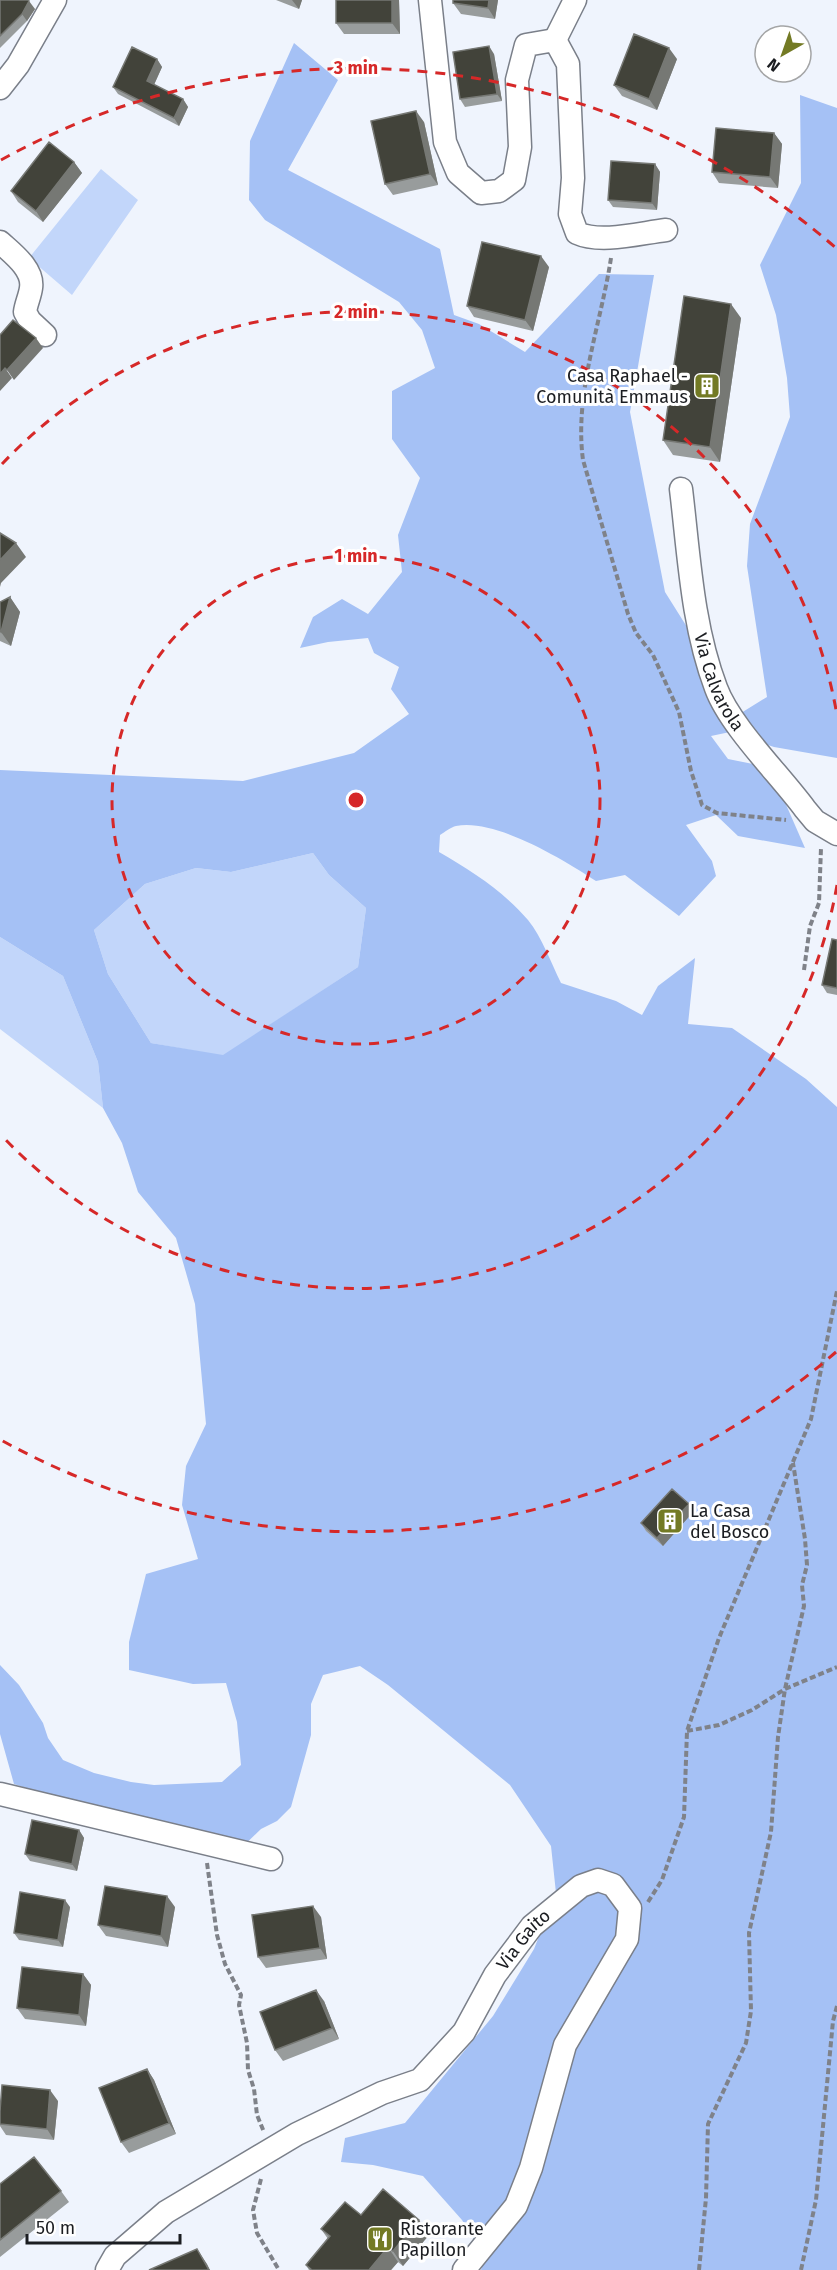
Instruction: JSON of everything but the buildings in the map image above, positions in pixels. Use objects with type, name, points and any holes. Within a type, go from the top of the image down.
[{"type":"street","points":[[0,88],[18,65],[55,0]]},
{"type":"street","points":[[430,0],[445,142],[458,173],[481,193],[499,191],[514,180],[520,147],[518,80],[526,45],[555,40]]},
{"type":"street","points":[[555,40],[575,0]]},
{"type":"street","points":[[555,40],[568,64],[573,178],[570,214],[577,233],[585,236],[612,236],[666,230]]},
{"type":"street","points":[[0,242],[15,255],[30,276],[32,286],[25,312],[30,321],[45,335]]},
{"type":"street","name":"Via Calvarola","points":[[681,489],[698,615],[716,689],[742,729],[827,828]]},
{"type":"street","points":[[0,1794],[271,1859]]},
{"type":"street","name":"Via Gaito","points":[[107,2270],[116,2256],[166,2212],[297,2134],[382,2093],[420,2080],[464,2032],[495,1975],[532,1926],[581,1886],[598,1880],[613,1885],[630,1908],[627,1939],[565,2045],[531,2168],[516,2206],[464,2270]]},
{"type":"path","points":[[612,236],[611,260],[584,401],[581,442],[590,484],[628,614],[636,633],[653,656],[679,712],[702,805],[717,813],[777,818],[827,828],[822,844],[819,903],[810,926],[804,970]]},
{"type":"path","points":[[644,1909],[662,1880],[684,1817],[687,1731],[719,1638],[811,1419],[837,1291]]},
{"type":"path","points":[[699,2270],[706,2198],[708,2124],[746,2043],[751,2011],[749,1933],[771,1832],[778,1737],[785,1689],[804,1606],[802,1585],[807,1565],[793,1463]]},
{"type":"path","points":[[687,1731],[719,1725],[752,1710],[785,1689],[837,1667]]},
{"type":"path","points":[[204,1842],[217,1935],[225,1964],[241,1995],[240,2005],[248,2070],[254,2089],[265,2153],[262,2181],[253,2210],[257,2233],[279,2270]]},
{"type":"path","points":[[801,2270],[816,2200],[833,2021],[837,2006]]},
{"type":"shaded area","points":[[294,43],[338,80],[288,170],[440,249],[454,315],[479,324],[525,352],[599,274],[654,275],[630,412],[665,592],[741,713],[767,697],[747,566],[750,524],[790,417],[787,378],[776,315],[760,265],[801,183],[800,95],[837,108],[837,758],[774,747],[730,732],[711,736],[728,759],[763,766],[784,800],[805,848],[738,836],[716,815],[686,825],[712,861],[716,876],[679,916],[625,875],[596,881],[548,852],[490,828],[472,825],[452,827],[440,835],[439,852],[487,882],[528,920],[538,934],[561,983],[616,1001],[642,1015],[658,986],[695,958],[688,1024],[732,1028],[806,1079],[837,1107],[837,2270],[481,2270],[485,2257],[462,2220],[423,2176],[373,2165],[341,2162],[345,2138],[405,2123],[493,2016],[534,1949],[556,1893],[551,1846],[510,1785],[388,1685],[360,1666],[323,1675],[311,1704],[311,1735],[291,1807],[277,1821],[261,1829],[232,1857],[14,1784],[0,1734],[0,1665],[19,1685],[43,1723],[48,1738],[63,1760],[94,1773],[154,1785],[222,1782],[241,1765],[237,1722],[226,1683],[193,1684],[129,1670],[129,1642],[146,1574],[198,1559],[182,1505],[186,1466],[206,1424],[195,1304],[176,1238],[138,1192],[122,1143],[103,1108],[98,1062],[63,976],[0,937],[0,770],[243,781],[354,753],[409,714],[391,689],[399,667],[374,653],[368,638],[328,642],[300,648],[313,617],[342,599],[368,614],[402,572],[398,535],[420,478],[392,439],[392,391],[435,368],[422,330],[399,302],[265,220],[249,200],[250,141]],"holes":[[[313,853],[329,875],[366,908],[358,967],[223,1055],[151,1043],[108,974],[94,930],[145,884],[196,868],[231,872]]]},
{"type":"shaded area","points":[[101,169],[138,200],[72,295],[29,258]]},
{"type":"shaded area","points":[[313,853],[329,875],[366,908],[358,967],[223,1056],[151,1043],[108,974],[94,930],[145,884],[196,868],[231,872]]},
{"type":"shaded area","points":[[0,937],[63,976],[98,1062],[103,1108],[0,1029]]},
{"type":"place","name":"Casa Raphael - Comunità Emmaus","points":[[707,386]]},
{"type":"place","name":"La Casa del Bosco","points":[[670,1521]]},
{"type":"place","name":"Ristorante Papillon","points":[[380,2239]]}]
